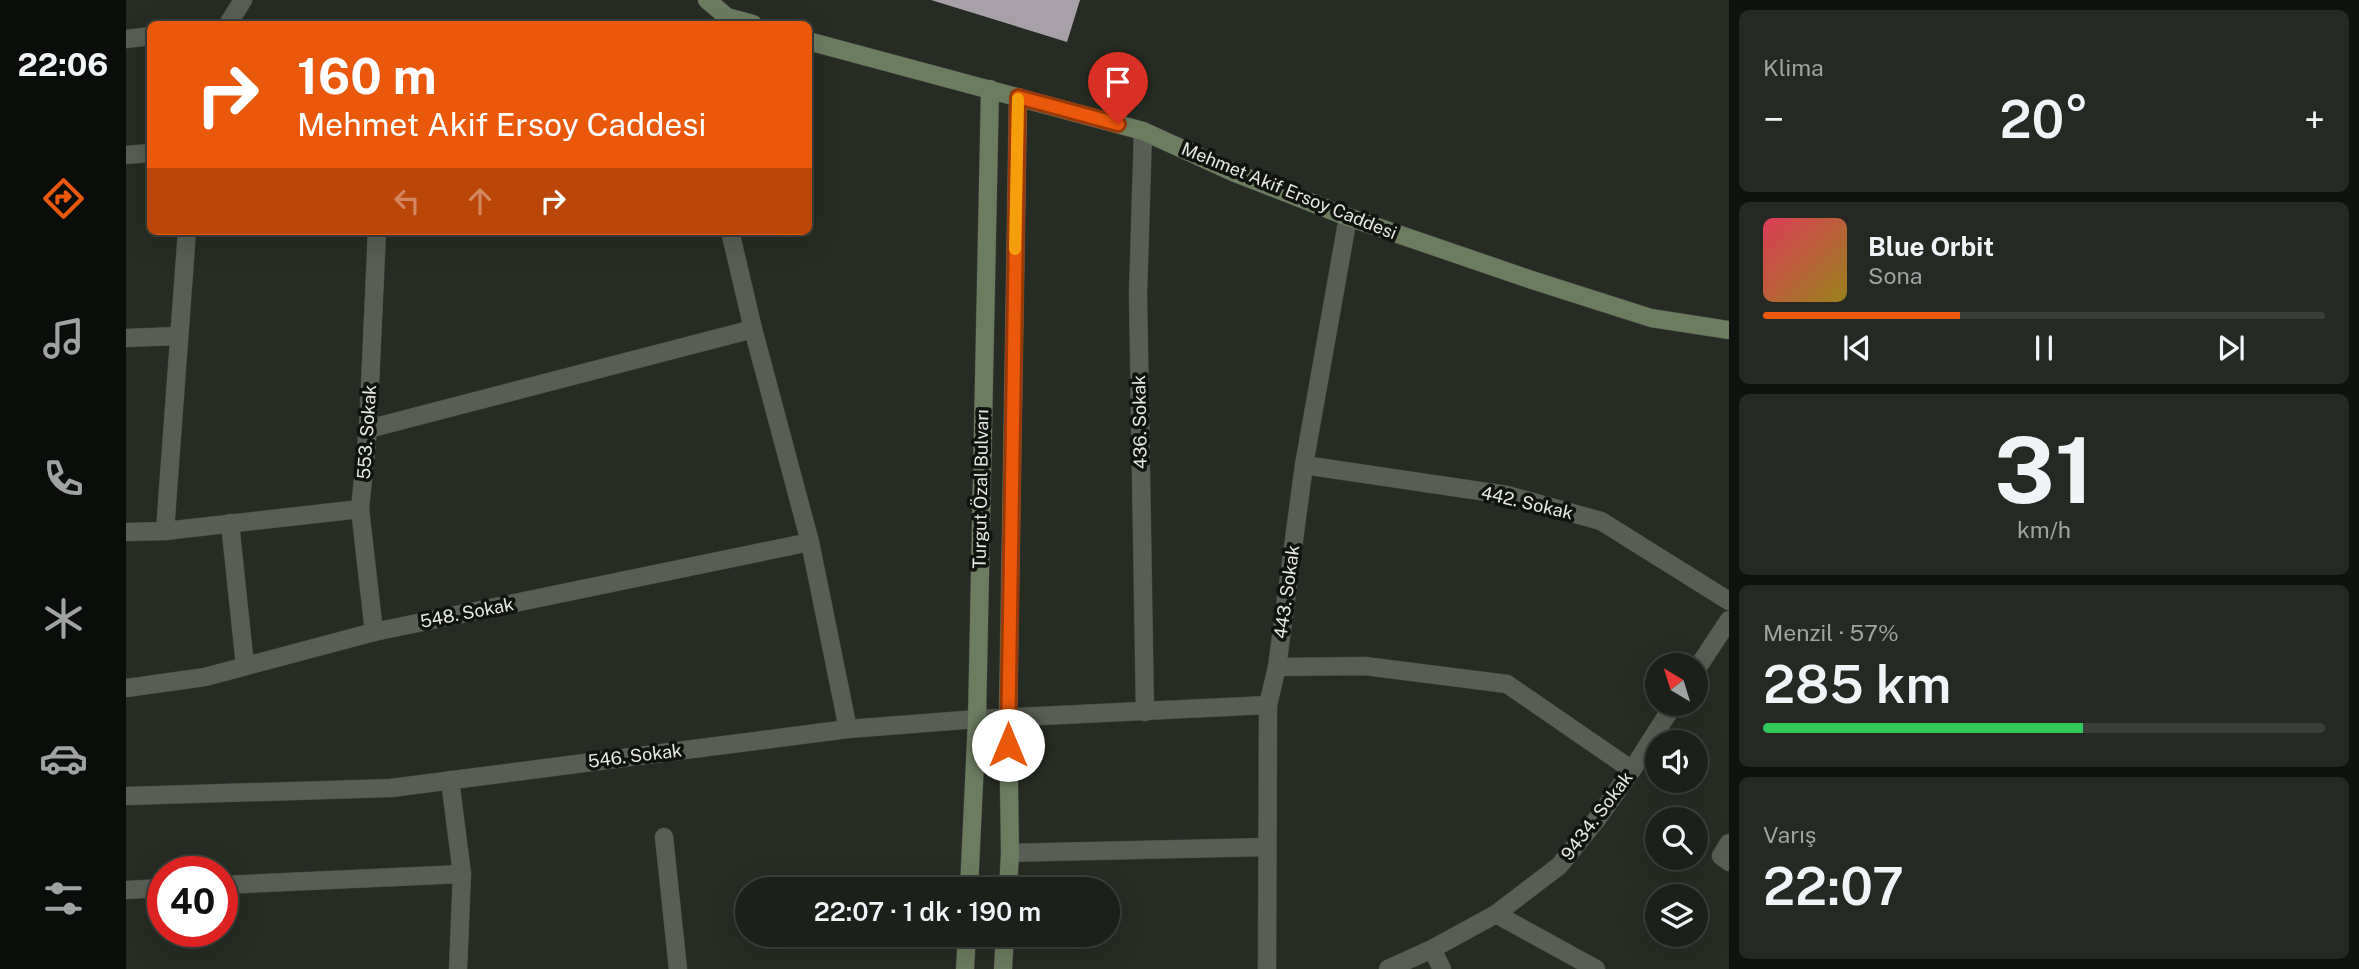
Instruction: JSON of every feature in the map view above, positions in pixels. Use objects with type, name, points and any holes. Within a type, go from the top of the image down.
[{"type":"street","points":[[230,21],[243,0]]},
{"type":"street","points":[[707,0],[727,21]]},
{"type":"street","points":[[126,38],[147,36]]},
{"type":"street","name":"Mehmet Akif Ersoy Caddesi","points":[[812,42],[1143,131],[1236,173],[1348,217],[1532,280],[1651,318],[1729,330]]},
{"type":"street","name":"Turgut Özal Bulvarı","points":[[970,877],[977,719],[990,89]]},
{"type":"street","name":"Turgut Özal Bulvarı","points":[[1009,877],[1008,718],[1018,97]]},
{"type":"street","name":"436. Sokak","points":[[1143,131],[1138,295],[1144,712]]},
{"type":"street","points":[[126,155],[147,153]]},
{"type":"street","name":"443. Sokak","points":[[1267,969],[1268,705],[1277,667],[1304,465],[1348,217]]},
{"type":"street","points":[[164,531],[187,235]]},
{"type":"street","name":"553. Sokak","points":[[374,632],[360,509],[368,429],[377,235]]},
{"type":"street","points":[[731,235],[810,542],[848,729]]},
{"type":"street","points":[[368,429],[753,328]]},
{"type":"street","points":[[126,338],[178,336]]},
{"type":"street","name":"442. Sokak","points":[[1304,465],[1507,495],[1601,522],[1729,601]]},
{"type":"street","points":[[126,532],[164,531],[360,509]]},
{"type":"street","points":[[230,523],[245,666]]},
{"type":"street","name":"548. Sokak","points":[[126,688],[205,677],[374,632],[810,542]]},
{"type":"street","points":[[1707,653],[1729,620]]},
{"type":"street","points":[[1277,667],[1365,666],[1507,684],[1632,770]]},
{"type":"street","name":"546. Sokak","points":[[126,796],[391,788],[848,729],[977,719],[1268,705]]},
{"type":"street","name":"9434. Sokak","points":[[1388,969],[1496,915],[1559,866],[1597,819],[1666,716]]},
{"type":"street","points":[[450,780],[462,874],[457,969]]},
{"type":"street","points":[[664,837],[678,969]]},
{"type":"street","points":[[1010,853],[1267,847]]},
{"type":"street","points":[[238,884],[462,874]]},
{"type":"street","points":[[126,890],[147,889]]},
{"type":"street","points":[[1496,915],[1596,969]]},
{"type":"street","points":[[965,969],[966,947]]},
{"type":"street","points":[[1003,969],[1004,947]]},
{"type":"street","points":[[1432,949],[1442,969]]},
{"type":"building","points":[[931,0],[1080,0],[1067,42]]},
{"type":"slow traffic","points":[[1015,249],[1018,99]]},
{"type":"route","points":[[1008,745],[1018,97],[1118,124]]}]
